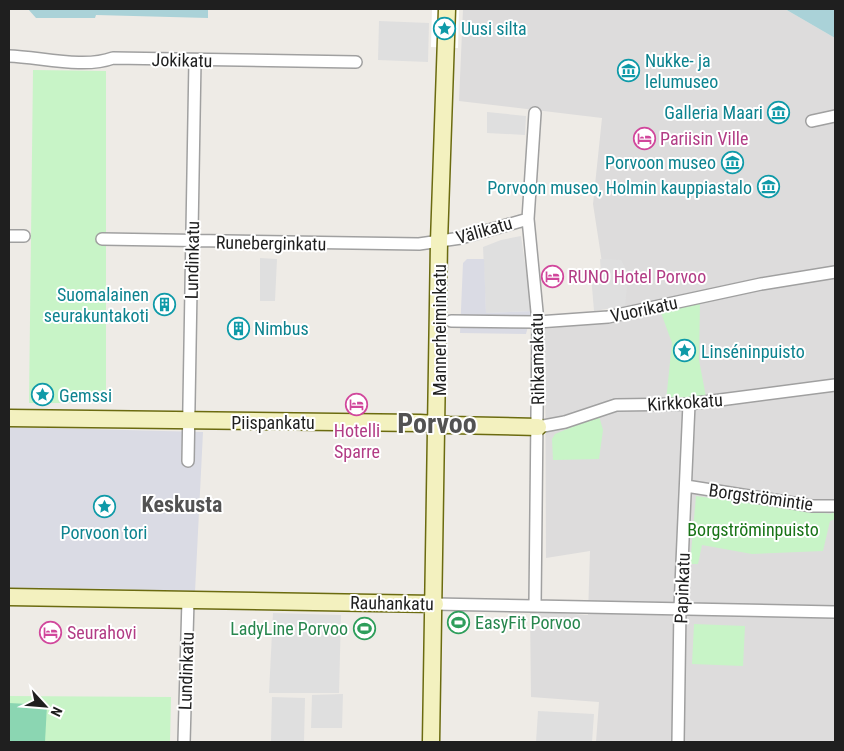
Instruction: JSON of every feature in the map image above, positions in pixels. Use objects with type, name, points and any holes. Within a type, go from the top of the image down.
[{"type":"main road","name":"Mannerheiminkatu","points":[[431,742],[438,424],[439,242],[447,9]]},
{"type":"main road","name":"Piispankatu","points":[[9,418],[538,427]]},
{"type":"main road","name":"Rauhankatu","points":[[9,596],[435,604]]},
{"type":"street","name":"Jokikatu","points":[[9,56],[76,62],[103,62],[113,58],[356,62]]},
{"type":"street","name":"Lundinkatu","points":[[188,461],[195,60]]},
{"type":"street","name":"Rihkamakatu","points":[[535,114],[528,218],[538,322],[535,606]]},
{"type":"street","points":[[812,121],[835,116]]},
{"type":"street","name":"Välikatu","points":[[439,242],[528,218]]},
{"type":"street","points":[[9,236],[24,236]]},
{"type":"street","name":"Runeberginkatu","points":[[102,239],[192,242],[419,244],[439,242]]},
{"type":"street","name":"Vuorikatu","points":[[451,320],[538,322],[608,317],[761,284],[835,272]]},
{"type":"street","name":"Kirkkokatu","points":[[538,427],[565,422],[616,405],[689,404],[835,385]]},
{"type":"street","name":"Papinkatu","points":[[678,742],[680,608],[689,404]]},
{"type":"street","name":"Borgströmintie","points":[[686,486],[812,506],[835,506]]},
{"type":"street","name":"Lundinkatu","points":[[184,742],[188,600]]},
{"type":"street","name":"Rauhankatu","points":[[435,604],[835,612]]},
{"type":"shaded area","points":[[463,9],[785,9],[835,38],[835,742],[596,742],[599,702],[531,697],[530,611],[588,615],[590,551],[546,558],[545,329],[611,321],[593,204],[602,118],[459,101]]},
{"type":"shaded area","points":[[379,21],[429,23],[428,62],[378,60]]},
{"type":"shaded area","points":[[487,112],[526,116],[525,135],[487,133]]},
{"type":"shaded area","points":[[521,236],[532,311],[486,313],[483,247],[501,240]]},
{"type":"shaded area","points":[[260,258],[277,259],[275,301],[260,301]]},
{"type":"shaded area","points":[[467,259],[484,259],[486,313],[532,311],[526,334],[460,333],[463,263]]},
{"type":"shaded area","points":[[600,259],[621,260],[625,268],[627,286],[625,306],[594,311],[591,275],[601,274]]},
{"type":"shaded area","name":"Porvoon tori","points":[[9,427],[203,432],[195,592],[170,594],[127,589],[9,588]]},
{"type":"shaded area","points":[[273,613],[341,615],[339,693],[269,693]]},
{"type":"shaded area","points":[[343,694],[342,728],[311,728],[312,695]]},
{"type":"shaded area","points":[[272,697],[305,698],[304,742],[271,742]]},
{"type":"shaded area","points":[[538,711],[594,714],[592,742],[536,742]]},
{"type":"green space","points":[[33,70],[106,71],[106,403],[29,403]]},
{"type":"green space","name":"Linséninpuisto","points":[[700,301],[699,360],[706,397],[666,401],[672,343],[660,310]]},
{"type":"green space","points":[[599,416],[603,430],[599,459],[553,460],[552,439],[555,434]]},
{"type":"green space","name":"Borgströminpuisto","points":[[696,496],[831,514],[835,501],[835,519],[830,521],[823,551],[752,554],[702,545],[698,564],[690,564]]},
{"type":"green space","points":[[694,624],[745,626],[743,666],[692,664]]},
{"type":"green space","points":[[9,696],[171,697],[170,742],[9,742]]},
{"type":"green space","points":[[9,703],[47,705],[45,742],[9,742]]},
{"type":"water","points":[[28,9],[208,9],[208,18],[96,15],[95,18],[36,18]]},
{"type":"water","points":[[785,9],[835,9],[835,38]]},
{"type":"pier","name":"Uusi silta","points":[[432,9],[459,9],[458,48],[431,47]]},
{"type":"place","name":"Uusi silta","points":[[445,28]]},
{"type":"place","name":"Nukke- ja lelumuseo","points":[[629,70]]},
{"type":"place","name":"Galleria Maari","points":[[779,112]]},
{"type":"place","name":"Pariisin Ville","points":[[644,138]]},
{"type":"place","name":"Porvoon museo","points":[[732,162]]},
{"type":"place","name":"Porvoon museo, Holmin kauppiastalo","points":[[768,187]]},
{"type":"place","name":"RUNO Hotel Porvoo","points":[[552,276]]},
{"type":"place","name":"Suomalainen seurakuntakoti","points":[[165,304]]},
{"type":"place","name":"Nimbus","points":[[238,328]]},
{"type":"place","name":"Linséninpuisto","points":[[685,351]]},
{"type":"place","name":"Gemssi","points":[[43,395]]},
{"type":"place","name":"Hotelli Sparre","points":[[357,405]]},
{"type":"place","name":"Porvoon tori","points":[[104,507]]},
{"type":"place","name":"EasyFit Porvoo","points":[[459,622]]},
{"type":"place","name":"LadyLine Porvoo","points":[[364,628]]},
{"type":"place","name":"Seurahovi","points":[[51,632]]},
{"type":"district","name":"Porvoo","points":[[437,423]]},
{"type":"district","name":"Keskusta","points":[[182,504]]}]
